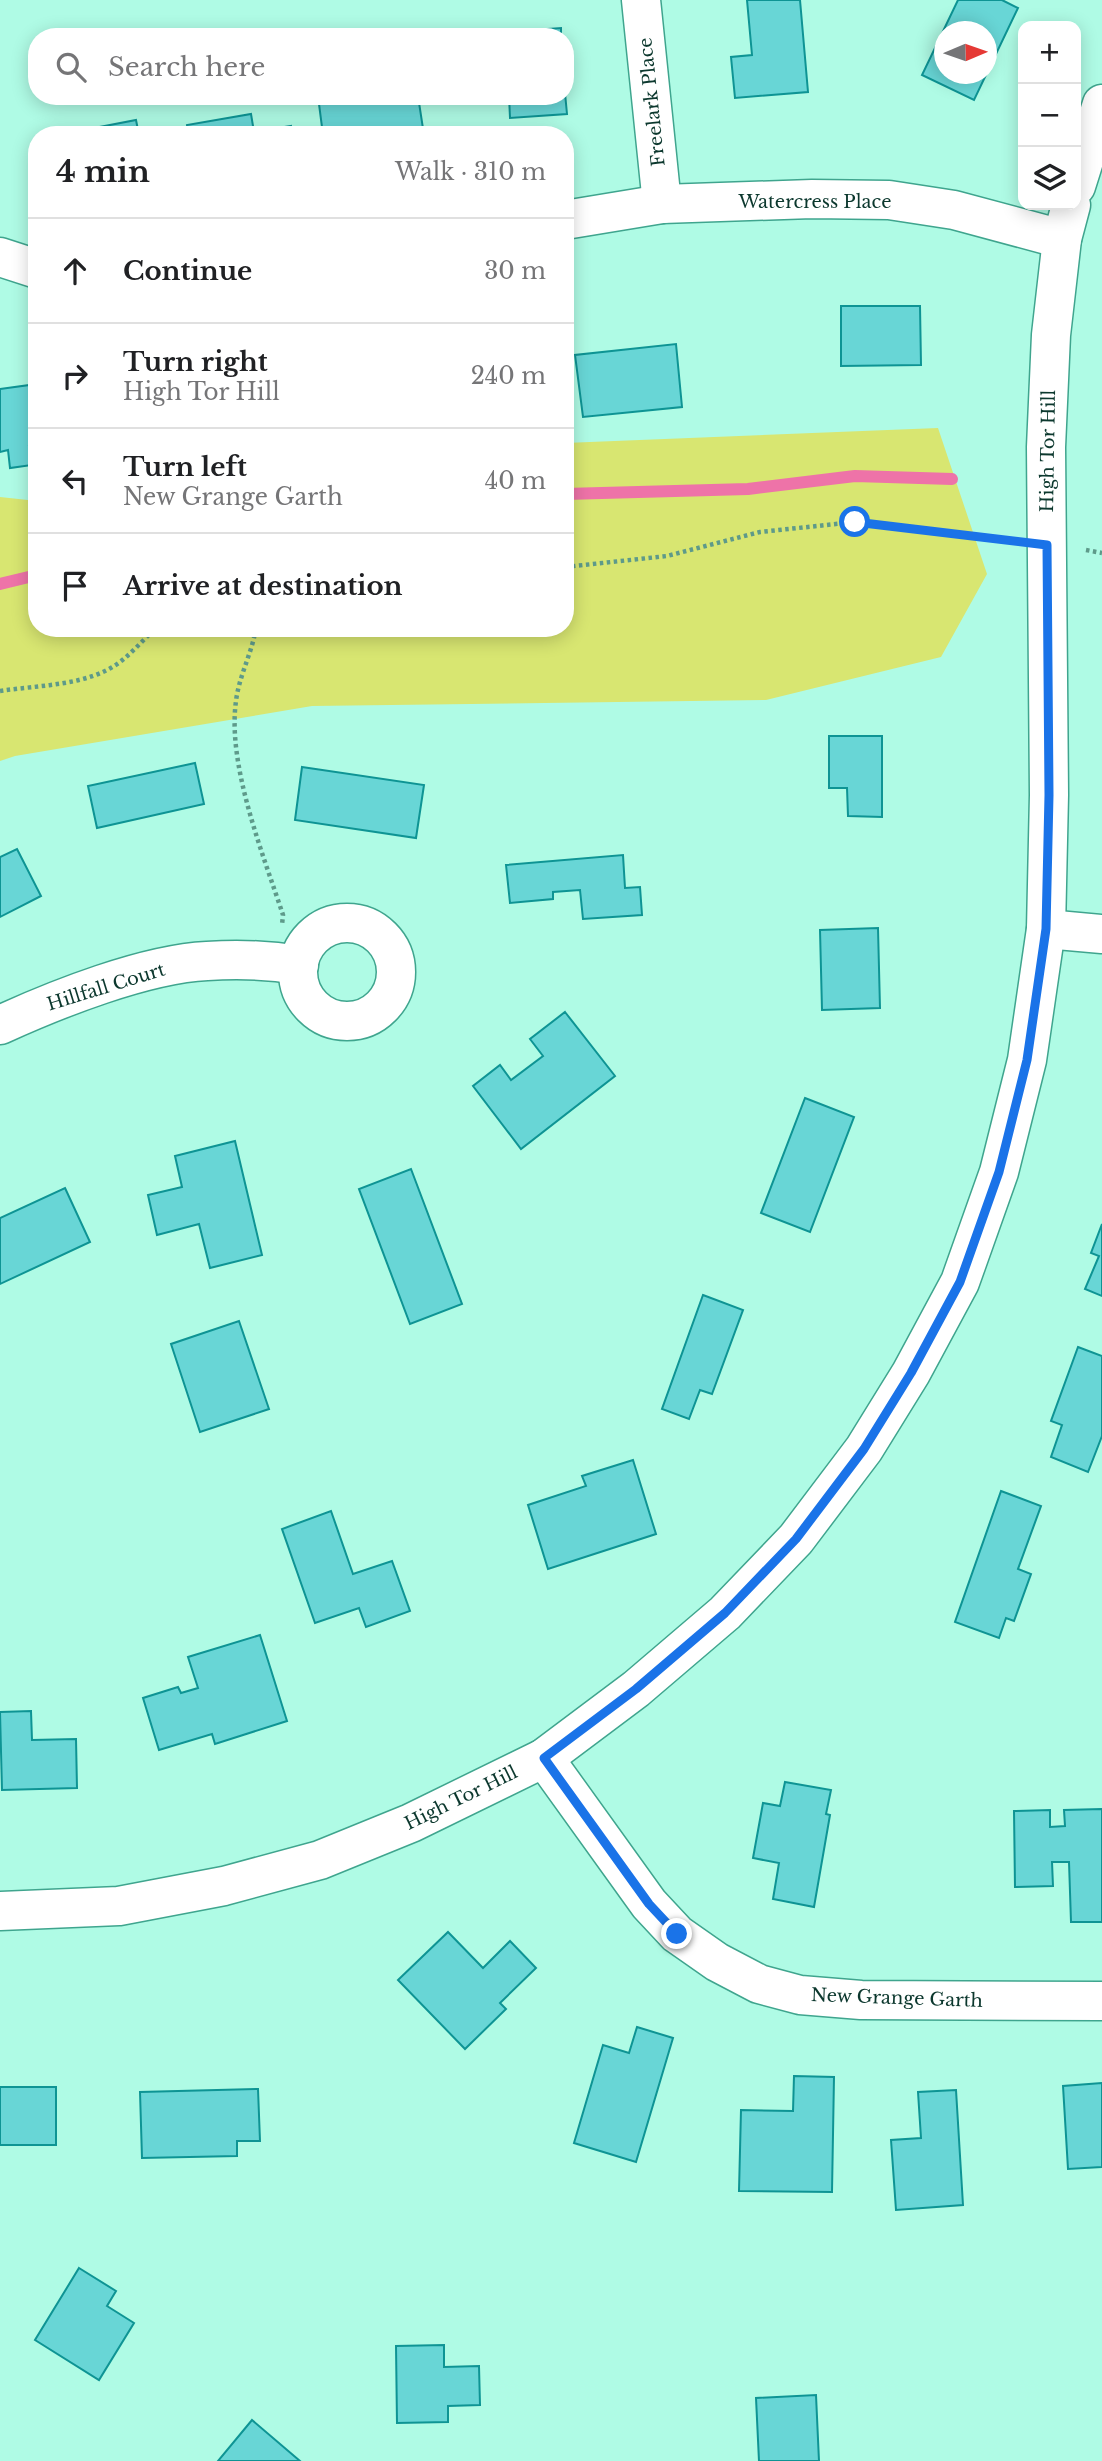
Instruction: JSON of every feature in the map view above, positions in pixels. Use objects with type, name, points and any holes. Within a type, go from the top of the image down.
[{"type":"street","name":"Freelark Place","points":[[641,0],[662,204]]},
{"type":"street","points":[[1087,170],[1102,104]]},
{"type":"street","name":"Watercress Place","points":[[574,219],[662,204],[812,199],[889,200],[1067,222]]},
{"type":"street","name":"High Tor Hill","points":[[0,1912],[119,1906],[224,1886],[320,1860],[411,1823],[544,1758],[636,1689],[725,1613],[796,1539],[864,1449],[911,1373],[960,1282],[999,1172],[1027,1060],[1046,929],[1049,795],[1046,447],[1051,349],[1067,222]]},
{"type":"street","points":[[0,257],[28,266]]},
{"type":"street","points":[[1046,929],[1102,934]]},
{"type":"street","name":"Hillfall Court","points":[[0,1025],[35,1009],[149,971],[205,961],[287,963]]},
{"type":"street","name":"New Grange Garth","points":[[544,1758],[649,1904],[667,1924],[717,1962],[759,1984],[800,1994],[861,2000],[1102,2001]]},
{"type":"path","points":[[574,566],[667,556],[760,532],[855,522],[1102,553]]},
{"type":"path","points":[[0,691],[74,681],[100,673],[119,662],[146,637]]},
{"type":"path","points":[[254,637],[236,699],[235,726],[241,782],[283,915],[287,963]]},
{"type":"green space","points":[[938,428],[987,574],[941,657],[766,700],[312,706],[15,756],[0,761],[0,497],[28,500],[28,637],[574,637],[574,443]]},
{"type":"building","points":[[747,0],[800,0],[808,92],[735,98],[731,57],[752,55]]},
{"type":"building","points":[[958,0],[1002,0],[1018,8],[997,52],[997,21],[948,21]]},
{"type":"building","points":[[934,50],[934,81],[922,75]]},
{"type":"building","points":[[941,84],[982,84],[974,100]]},
{"type":"building","points":[[319,105],[419,105],[423,126],[322,126]]},
{"type":"building","points":[[509,105],[566,105],[567,114],[510,118]]},
{"type":"building","points":[[251,114],[253,126],[187,126]]},
{"type":"building","points":[[136,120],[137,126],[105,126]]},
{"type":"building","points":[[841,306],[920,306],[921,365],[841,366]]},
{"type":"building","points":[[676,344],[682,407],[583,417],[575,355]]},
{"type":"building","points":[[28,385],[28,466],[10,468],[8,450],[0,452],[0,389]]},
{"type":"building","points":[[829,736],[882,736],[882,817],[848,816],[847,788],[829,788]]},
{"type":"building","points":[[195,763],[204,804],[97,828],[88,786]]},
{"type":"building","points":[[302,767],[424,785],[416,838],[295,820]]},
{"type":"building","points":[[17,849],[41,896],[0,917],[0,857]]},
{"type":"building","points":[[623,855],[625,888],[640,887],[642,915],[583,919],[580,890],[553,892],[553,899],[510,903],[506,865]]},
{"type":"building","points":[[878,928],[880,1008],[822,1010],[820,930]]},
{"type":"building","points":[[565,1012],[615,1076],[521,1149],[473,1086],[500,1065],[511,1080],[543,1056],[530,1039]]},
{"type":"building","points":[[805,1098],[854,1117],[810,1232],[761,1213]]},
{"type":"building","points":[[235,1141],[262,1255],[210,1268],[199,1224],[157,1235],[148,1195],[182,1187],[175,1156]]},
{"type":"building","points":[[411,1169],[462,1304],[410,1324],[359,1189]]},
{"type":"building","points":[[65,1188],[90,1242],[0,1284],[0,1218]]},
{"type":"building","points":[[1102,1224],[1102,1296],[1085,1289],[1099,1256],[1091,1253]]},
{"type":"building","points":[[703,1295],[743,1310],[712,1394],[700,1390],[689,1419],[662,1409]]},
{"type":"building","points":[[239,1321],[269,1409],[200,1432],[171,1344]]},
{"type":"building","points":[[1078,1347],[1102,1356],[1102,1436],[1088,1472],[1051,1457],[1062,1425],[1051,1421]]},
{"type":"building","points":[[633,1460],[656,1534],[548,1569],[528,1505],[586,1486],[582,1476]]},
{"type":"building","points":[[1001,1491],[1041,1506],[1018,1569],[1031,1574],[1014,1621],[1006,1618],[999,1638],[955,1622]]},
{"type":"building","points":[[331,1511],[353,1574],[392,1561],[410,1611],[366,1627],[359,1608],[315,1623],[282,1529]]},
{"type":"building","points":[[260,1635],[287,1721],[215,1744],[212,1734],[159,1750],[143,1698],[178,1687],[181,1693],[198,1688],[188,1657]]},
{"type":"building","points":[[31,1711],[32,1740],[76,1739],[77,1788],[2,1790],[0,1712]]},
{"type":"building","points":[[785,1782],[831,1790],[826,1814],[830,1815],[814,1907],[773,1899],[779,1863],[753,1858],[763,1803],[780,1806]]},
{"type":"building","points":[[1102,1809],[1102,1922],[1071,1922],[1069,1862],[1052,1862],[1053,1886],[1015,1887],[1014,1811],[1050,1810],[1050,1827],[1065,1826],[1064,1810]]},
{"type":"building","points":[[448,1932],[483,1968],[510,1941],[536,1968],[500,2003],[506,2009],[465,2049],[398,1980]]},
{"type":"building","points":[[637,2027],[673,2038],[636,2162],[574,2143],[603,2045],[629,2053]]},
{"type":"building","points":[[794,2076],[834,2077],[832,2192],[739,2191],[741,2110],[793,2111]]},
{"type":"building","points":[[1102,2083],[1102,2167],[1068,2169],[1063,2086]]},
{"type":"building","points":[[0,2087],[56,2087],[56,2145],[0,2145]]},
{"type":"building","points":[[258,2089],[260,2141],[237,2141],[237,2156],[142,2158],[140,2092]]},
{"type":"building","points":[[956,2090],[963,2205],[896,2210],[891,2140],[921,2138],[918,2092]]},
{"type":"building","points":[[79,2268],[116,2291],[107,2306],[134,2323],[99,2380],[35,2340]]},
{"type":"building","points":[[444,2345],[444,2367],[479,2366],[480,2405],[448,2406],[448,2422],[397,2423],[396,2346]]},
{"type":"building","points":[[816,2395],[819,2461],[759,2461],[756,2398]]},
{"type":"building","points":[[252,2420],[300,2461],[218,2461]]},
{"type":"waterway","points":[[574,494],[748,489],[855,476],[952,479]]},
{"type":"waterway","points":[[0,584],[28,577]]},
{"type":"route","points":[[677,1934],[649,1904],[544,1758],[636,1689],[725,1613],[796,1539],[864,1449],[911,1373],[960,1282],[999,1172],[1027,1060],[1046,929],[1049,795],[1047,545],[855,522]]}]
